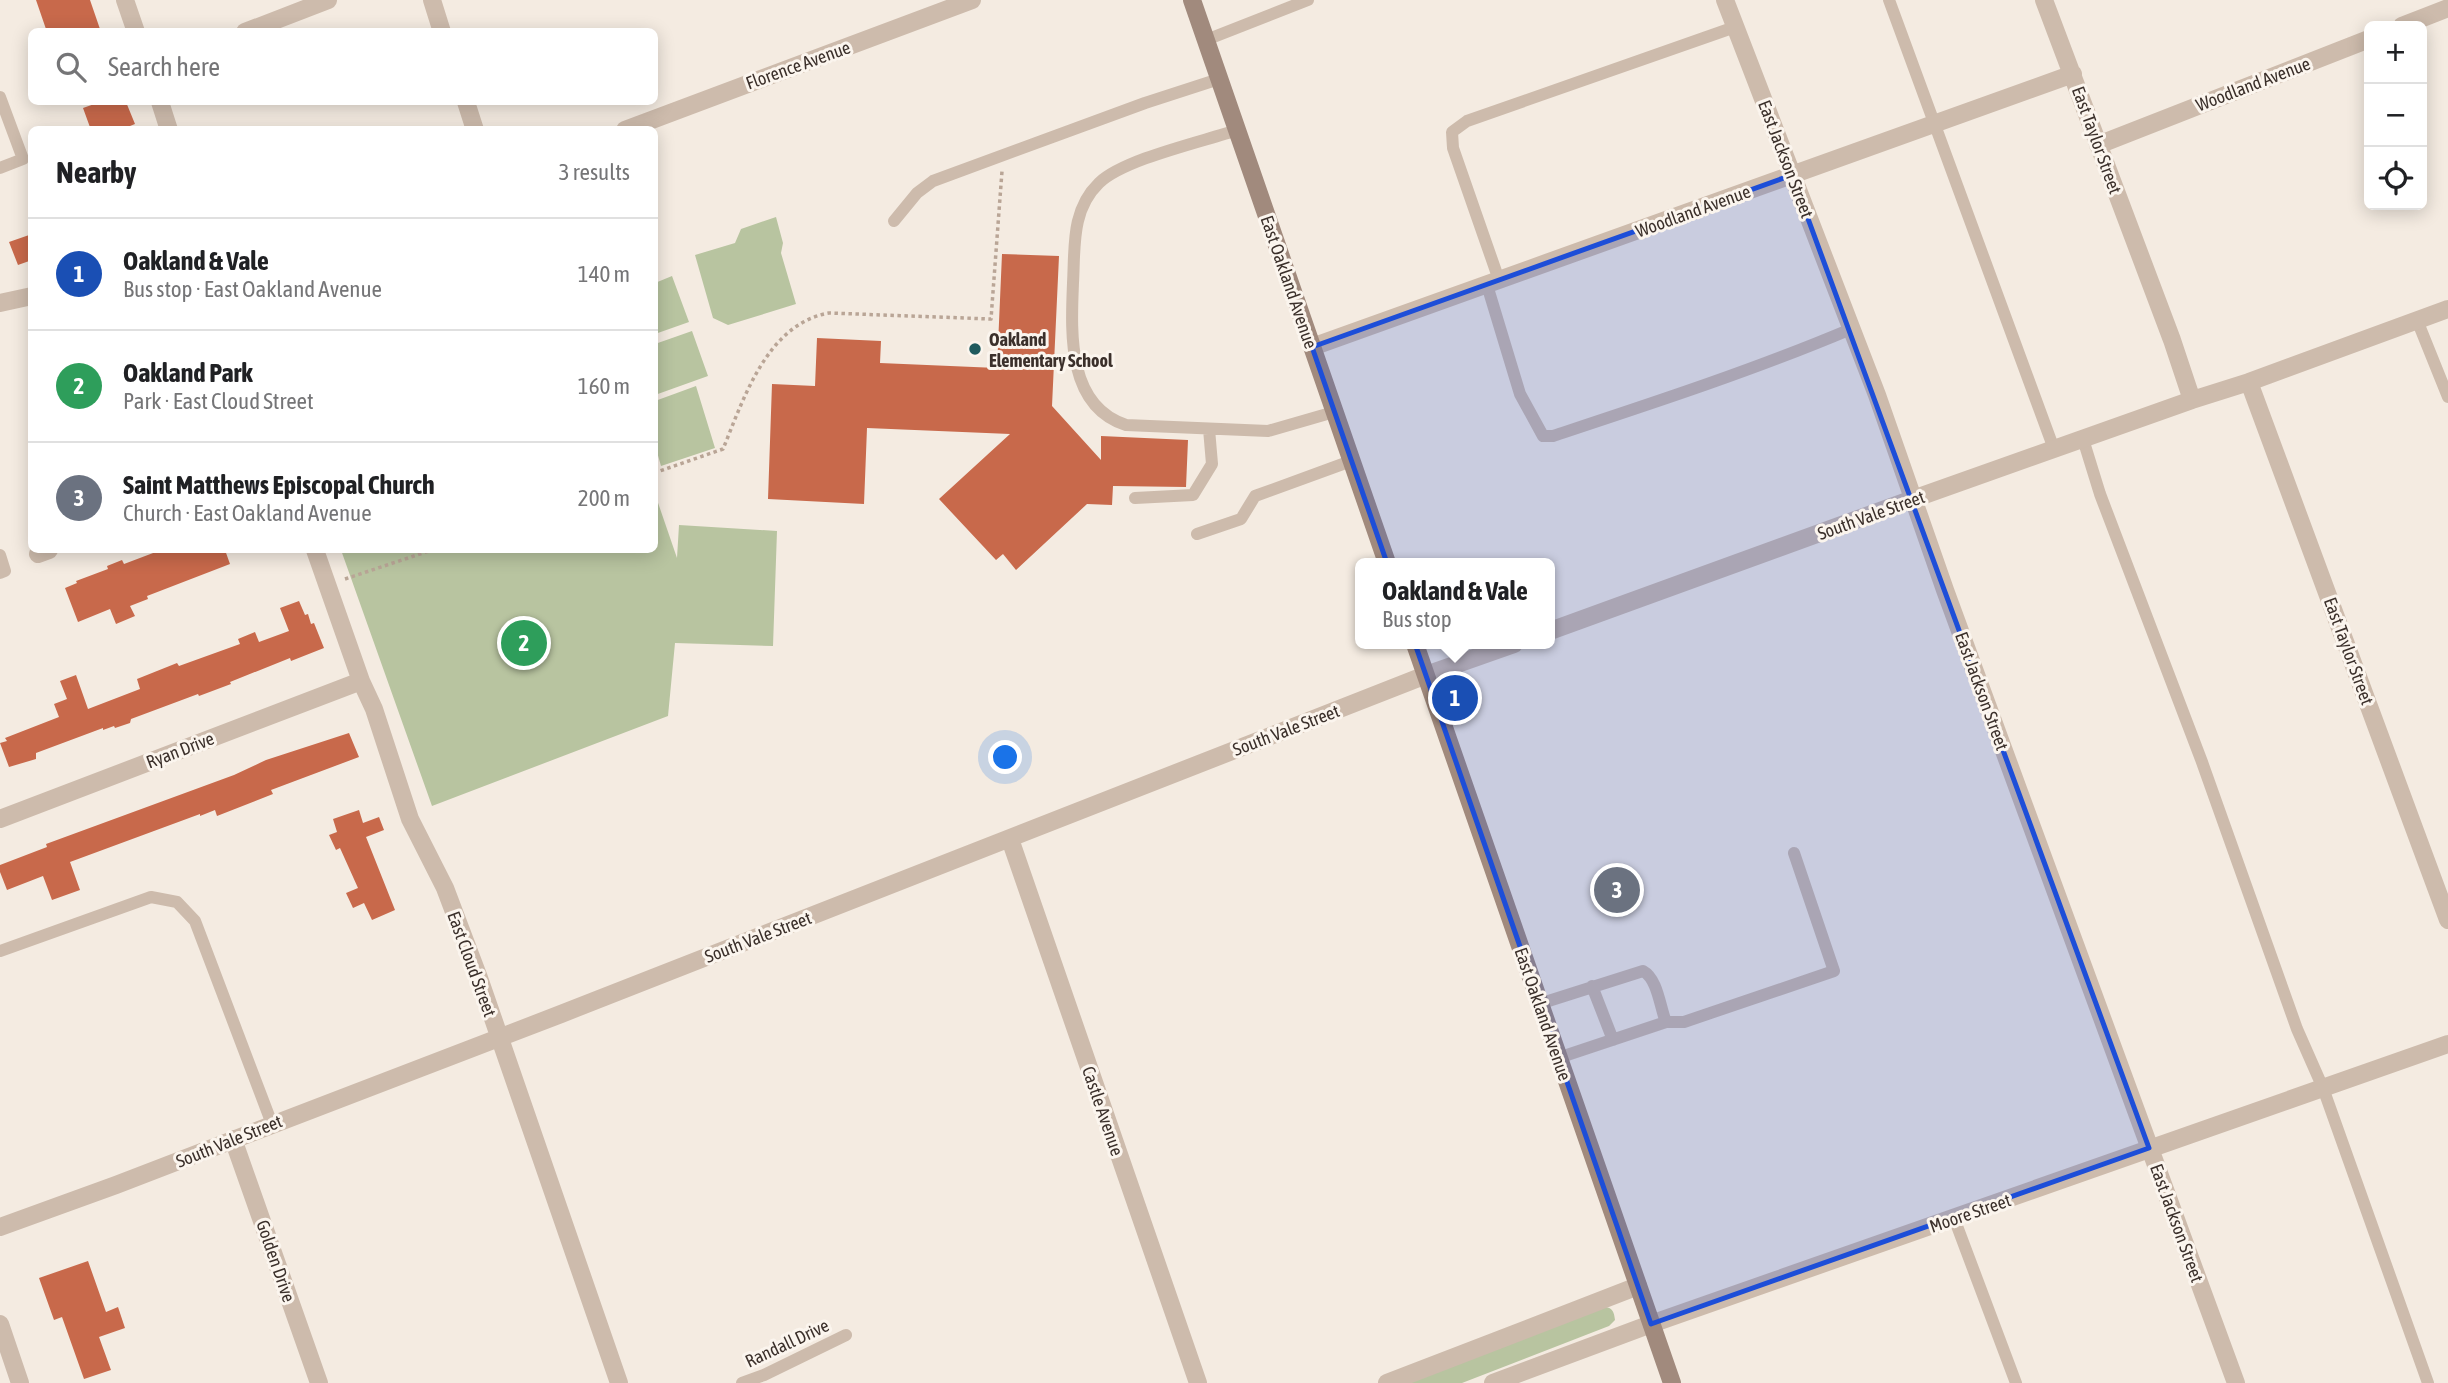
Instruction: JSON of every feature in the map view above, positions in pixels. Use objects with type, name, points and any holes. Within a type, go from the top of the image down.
[{"type":"main road","name":"East Oakland Avenue","points":[[1192,0],[1385,558]]},
{"type":"main road","name":"East Oakland Avenue","points":[[1417,649],[1671,1383]]},
{"type":"street","points":[[125,0],[135,28]]},
{"type":"street","points":[[256,28],[328,0]]},
{"type":"street","points":[[432,0],[441,28]]},
{"type":"street","name":"Florence Avenue","points":[[636,126],[972,0]]},
{"type":"street","name":"East Jackson Street","points":[[1725,0],[1851,329],[2236,1383]]},
{"type":"street","name":"East Taylor Street","points":[[2044,0],[2192,400]]},
{"type":"street","points":[[2415,21],[2448,8]]},
{"type":"street","name":"Woodland Avenue","points":[[2098,145],[2364,41]]},
{"type":"street","name":"Woodland Avenue","points":[[1312,347],[2073,74]]},
{"type":"street","points":[[161,105],[168,126]]},
{"type":"street","points":[[467,105],[474,126]]},
{"type":"street","points":[[0,303],[28,297]]},
{"type":"street","points":[[2249,382],[2448,309]]},
{"type":"street","name":"East Taylor Street","points":[[2249,382],[2448,920]]},
{"type":"street","name":"South Vale Street","points":[[1555,629],[1913,499],[2249,382]]},
{"type":"street","name":"East Cloud Street","points":[[316,553],[361,681],[374,709],[410,819],[445,888],[619,1383]]},
{"type":"street","name":"South Vale Street","points":[[0,1227],[116,1185],[1500,649]]},
{"type":"street","name":"Ryan Drive","points":[[0,819],[361,681]]},
{"type":"street","name":"Castle Avenue","points":[[1010,839],[1198,1383]]},
{"type":"street","name":"Moore Street","points":[[1493,1383],[1651,1324],[2448,1044]]},
{"type":"street","name":"Golden Drive","points":[[233,1139],[319,1383]]},
{"type":"street","points":[[1387,1383],[1638,1286]]},
{"type":"street","points":[[0,1324],[20,1383]]},
{"type":"lane","points":[[1206,40],[1308,0]]},
{"type":"lane","points":[[1889,0],[2054,449]]},
{"type":"lane","points":[[1735,27],[1467,121],[1452,132],[1453,148],[1493,282],[1520,394],[1543,436],[1553,436],[1806,348],[1851,329]]},
{"type":"lane","points":[[894,221],[917,193],[933,181],[1145,103],[1219,79]]},
{"type":"lane","points":[[0,97],[23,159],[0,168]]},
{"type":"lane","points":[[1237,130],[1115,170],[1088,195],[1077,217],[1075,233],[1073,356],[1083,385],[1091,398],[1108,416],[1126,425],[1269,431],[1334,412]]},
{"type":"lane","points":[[2417,320],[2448,397]]},
{"type":"lane","points":[[1135,498],[1194,495],[1212,464],[1209,429]]},
{"type":"lane","points":[[2083,439],[2100,494],[2202,762],[2297,1029],[2323,1088],[2428,1383]]},
{"type":"lane","points":[[1197,534],[1241,519],[1255,496],[1351,461]]},
{"type":"lane","points":[[0,555],[5,571],[0,573]]},
{"type":"lane","points":[[1558,1058],[1666,1023],[1684,1022],[1834,971],[1794,853]]},
{"type":"lane","points":[[0,951],[151,897],[177,901],[195,921],[272,1124]]},
{"type":"lane","points":[[1539,1003],[1643,971],[1649,974],[1666,1023]]},
{"type":"lane","points":[[1592,986],[1613,1040]]},
{"type":"lane","points":[[1954,1218],[2016,1383]]},
{"type":"lane","name":"Randall Drive","points":[[742,1383],[846,1335]]},
{"type":"path","points":[[658,472],[723,449],[748,389],[770,352],[811,316],[829,313],[991,319],[1002,155]]},
{"type":"path","points":[[327,586],[423,553]]},
{"type":"highlighted area","points":[[1792,175],[2149,1148],[1651,1324],[1312,347]]},
{"type":"green space","points":[[776,217],[783,243],[781,253],[796,304],[728,325],[713,318],[695,255],[735,243],[741,229]]},
{"type":"green space","points":[[672,276],[689,322],[658,333],[658,282]]},
{"type":"green space","points":[[692,331],[708,376],[658,394],[658,343]]},
{"type":"green space","points":[[696,386],[715,448],[661,466],[658,456],[658,400]]},
{"type":"green space","points":[[658,503],[677,558],[679,525],[777,531],[773,646],[675,643],[668,716],[432,806],[342,553],[658,553]]},
{"type":"green space","points":[[1605,1307],[1611,1309],[1614,1315],[1615,1320],[1609,1326],[1462,1383],[1408,1383]]},
{"type":"building","points":[[36,0],[90,0],[100,28],[46,28]]},
{"type":"building","points":[[92,105],[127,105],[135,124],[90,126],[83,108]]},
{"type":"building","points":[[28,235],[28,261],[18,265],[9,242]]},
{"type":"building","name":"Oakland Elementary School","points":[[1002,254],[1059,256],[1052,406],[1101,460],[1101,436],[1188,440],[1186,487],[1113,486],[1112,505],[1087,504],[1016,570],[1003,554],[996,560],[939,499],[1010,434],[867,428],[864,504],[768,499],[772,384],[815,386],[817,338],[881,341],[880,363],[997,368]]},
{"type":"building","points":[[153,553],[226,553],[230,564],[147,596],[148,599],[130,606],[135,616],[116,624],[110,609],[78,622],[65,588],[108,569],[107,566],[122,560],[124,564]]},
{"type":"building","points":[[299,601],[311,624],[314,623],[324,648],[291,661],[290,658],[230,682],[231,684],[131,719],[130,723],[115,728],[103,728],[36,753],[36,759],[9,767],[0,743],[7,741],[5,738],[59,717],[54,704],[67,699],[60,681],[76,675],[88,709],[140,689],[137,679],[177,663],[179,666],[240,644],[238,639],[255,632],[259,642],[289,631],[280,608]]},
{"type":"building","points":[[349,733],[359,757],[271,790],[273,794],[217,816],[215,810],[200,814],[70,862],[80,890],[52,900],[43,876],[7,890],[0,865],[47,847],[46,844],[234,775],[266,760]]},
{"type":"building","points":[[359,810],[363,823],[379,817],[384,830],[366,837],[395,910],[372,920],[364,903],[353,908],[346,893],[358,888],[340,848],[336,850],[329,835],[337,832],[333,819]]},
{"type":"building","points":[[88,1261],[106,1312],[118,1307],[125,1328],[99,1337],[111,1370],[84,1379],[62,1317],[54,1320],[39,1278]]},
{"type":"place","name":"Oakland Elementary School","points":[[975,349]]},
{"type":"place","name":"Oakland Park","points":[[524,643]]},
{"type":"place","name":"Oakland & Vale","points":[[1455,698]]},
{"type":"place","name":"Saint Matthews Episcopal Church","points":[[1617,890]]}]
